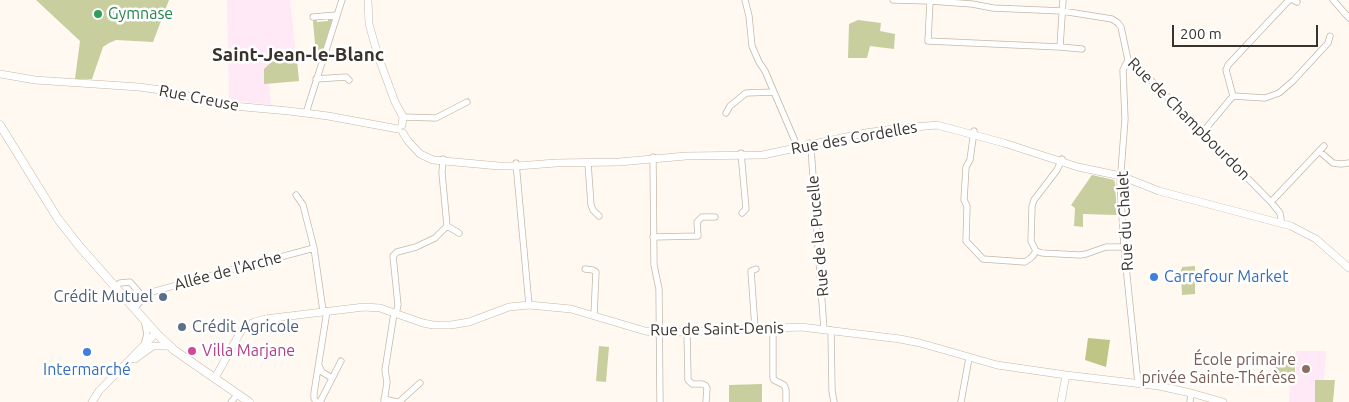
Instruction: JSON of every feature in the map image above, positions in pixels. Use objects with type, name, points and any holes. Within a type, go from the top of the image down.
[{"type":"main road","points":[[0,125],[58,219],[144,320],[170,346],[249,402]]},
{"type":"street","points":[[306,113],[342,0]]},
{"type":"street","points":[[368,0],[369,24],[378,56],[396,104],[403,117],[401,129]]},
{"type":"street","points":[[745,0],[750,22],[752,46],[765,71],[798,148]]},
{"type":"street","name":"Rue de Champbourdon","points":[[893,0],[1062,11],[1112,19],[1121,27],[1128,60],[1134,63],[1271,202],[1280,213],[1280,223]]},
{"type":"street","points":[[1060,47],[1063,0]]},
{"type":"street","points":[[1233,96],[1226,70],[1228,65],[1289,0]]},
{"type":"street","points":[[1334,0],[1349,18]]},
{"type":"street","points":[[930,1],[928,41],[1082,49]]},
{"type":"street","points":[[313,17],[337,15]]},
{"type":"street","points":[[1233,96],[1265,98],[1279,93],[1293,81],[1328,43],[1330,36]]},
{"type":"street","name":"Rue du Chalet","points":[[1128,60],[1123,70],[1125,119],[1120,184],[1124,247],[1138,383]]},
{"type":"street","name":"Rue Creuse","points":[[0,74],[42,81],[161,90],[232,106],[306,113],[401,129]]},
{"type":"street","points":[[316,79],[346,77],[349,80]]},
{"type":"street","points":[[726,113],[730,106],[746,93],[774,92]]},
{"type":"street","points":[[1202,133],[1233,96]]},
{"type":"street","points":[[403,117],[436,118],[467,102]]},
{"type":"street","name":"Rue des Cordelles","points":[[401,129],[420,154],[427,158],[499,166],[588,163],[686,156],[763,156],[809,144],[865,133],[931,124],[974,133],[1078,167],[1120,176],[1159,191],[1301,230],[1316,239],[1349,268]]},
{"type":"street","points":[[974,133],[970,160],[966,167],[964,200],[967,206],[966,241],[982,259],[1025,262],[1036,252]]},
{"type":"street","name":"Rue de la Pucelle","points":[[809,144],[834,402]]},
{"type":"street","points":[[1271,202],[1322,148],[1333,163],[1349,163]]},
{"type":"street","points":[[741,155],[746,209],[742,213]]},
{"type":"street","points":[[653,158],[653,237],[654,266],[659,289],[660,402]]},
{"type":"street","points":[[443,160],[442,173],[447,226]]},
{"type":"street","points":[[1061,160],[1057,170],[1034,200],[1032,206],[1031,241],[1036,252],[1042,254],[1086,254],[1106,247],[1124,247]]},
{"type":"street","points":[[588,163],[591,205],[598,216]]},
{"type":"street","points":[[517,165],[530,306]]},
{"type":"street","points":[[296,195],[303,205],[314,248],[325,311],[314,393],[316,402]]},
{"type":"street","points":[[653,237],[698,236],[697,222],[702,218],[715,217]]},
{"type":"street","points":[[447,226],[459,233]]},
{"type":"street","points":[[420,383],[398,402],[384,401],[387,382],[385,370],[398,305],[393,256],[397,252],[416,247],[435,238],[447,226]]},
{"type":"street","name":"Allée de l'Arche","points":[[143,297],[152,292],[314,248]]},
{"type":"street","points":[[585,269],[596,272],[594,315]]},
{"type":"street","points":[[755,328],[751,271],[756,269]]},
{"type":"street","points":[[115,286],[120,283],[130,282],[144,298],[134,308]]},
{"type":"street","name":"Rue de Saint-Denis","points":[[215,378],[241,331],[254,322],[265,319],[364,307],[380,308],[433,325],[457,325],[509,307],[530,306],[571,308],[645,331],[660,333],[801,327],[914,341],[969,358],[1017,369],[1172,388],[1223,402]]},
{"type":"street","points":[[144,320],[147,334],[144,345]]},
{"type":"street","points":[[773,328],[773,378],[784,385],[786,402]]},
{"type":"street","points":[[687,332],[688,380],[692,384],[705,385],[707,388],[706,402]]},
{"type":"street","points":[[92,402],[99,391],[144,345],[158,335]]},
{"type":"street","points":[[141,354],[153,343],[158,335]]},
{"type":"street","points":[[126,364],[154,346],[170,346]]},
{"type":"street","points":[[961,402],[969,358]]},
{"type":"street","points":[[320,402],[341,361]]},
{"type":"street","points":[[319,364],[322,372],[332,378]]},
{"type":"street","points":[[1061,402],[1066,375]]},
{"type":"street","points":[[1190,402],[1192,393]]},
{"type":"street","points":[[231,402],[238,394]]},
{"type":"shaded area","points":[[227,0],[290,0],[299,81],[269,84],[271,105],[229,100]]},
{"type":"shaded area","points":[[1296,351],[1326,351],[1324,380],[1315,380],[1315,402],[1289,402],[1290,379],[1296,379]]},
{"type":"green space","points":[[36,0],[169,0],[153,42],[116,40],[109,43],[103,47],[92,79],[75,79],[80,41]]},
{"type":"green space","points":[[333,17],[321,56],[318,56],[316,54],[314,19],[316,18],[317,22],[328,21],[328,18]]},
{"type":"green space","points":[[858,20],[881,23],[880,31],[895,34],[894,49],[870,46],[867,58],[848,58],[849,24]]},
{"type":"green space","points":[[284,50],[296,50],[299,81],[264,84],[264,69]]},
{"type":"green space","points":[[1092,175],[1114,180],[1117,215],[1083,214],[1083,227],[1074,226],[1075,208],[1071,205]]},
{"type":"green space","points":[[1195,266],[1195,294],[1182,295],[1181,269],[1182,267]]},
{"type":"green space","points":[[1088,338],[1110,340],[1106,367],[1085,360]]},
{"type":"green space","points":[[599,346],[609,347],[606,382],[596,381]]},
{"type":"green space","points":[[1273,354],[1295,354],[1295,378],[1274,378]]},
{"type":"green space","points":[[1315,380],[1335,380],[1333,402],[1315,402]]},
{"type":"green space","points":[[762,384],[762,402],[729,402],[729,385]]},
{"type":"place","name":"Gymnase","points":[[98,14]]},
{"type":"place","name":"Carrefour Market","points":[[1154,277]]},
{"type":"place","name":"Crédit Mutuel","points":[[163,297]]},
{"type":"place","name":"Crédit Agricole","points":[[182,327]]},
{"type":"place","name":"Villa Marjane","points":[[192,351]]},
{"type":"place","name":"Intermarché","points":[[87,352]]},
{"type":"place","name":"École primaire privée Sainte-Thérèse","points":[[1306,369]]},
{"type":"district","name":"Saint-Jean-le-Blanc","points":[[298,55]]}]
